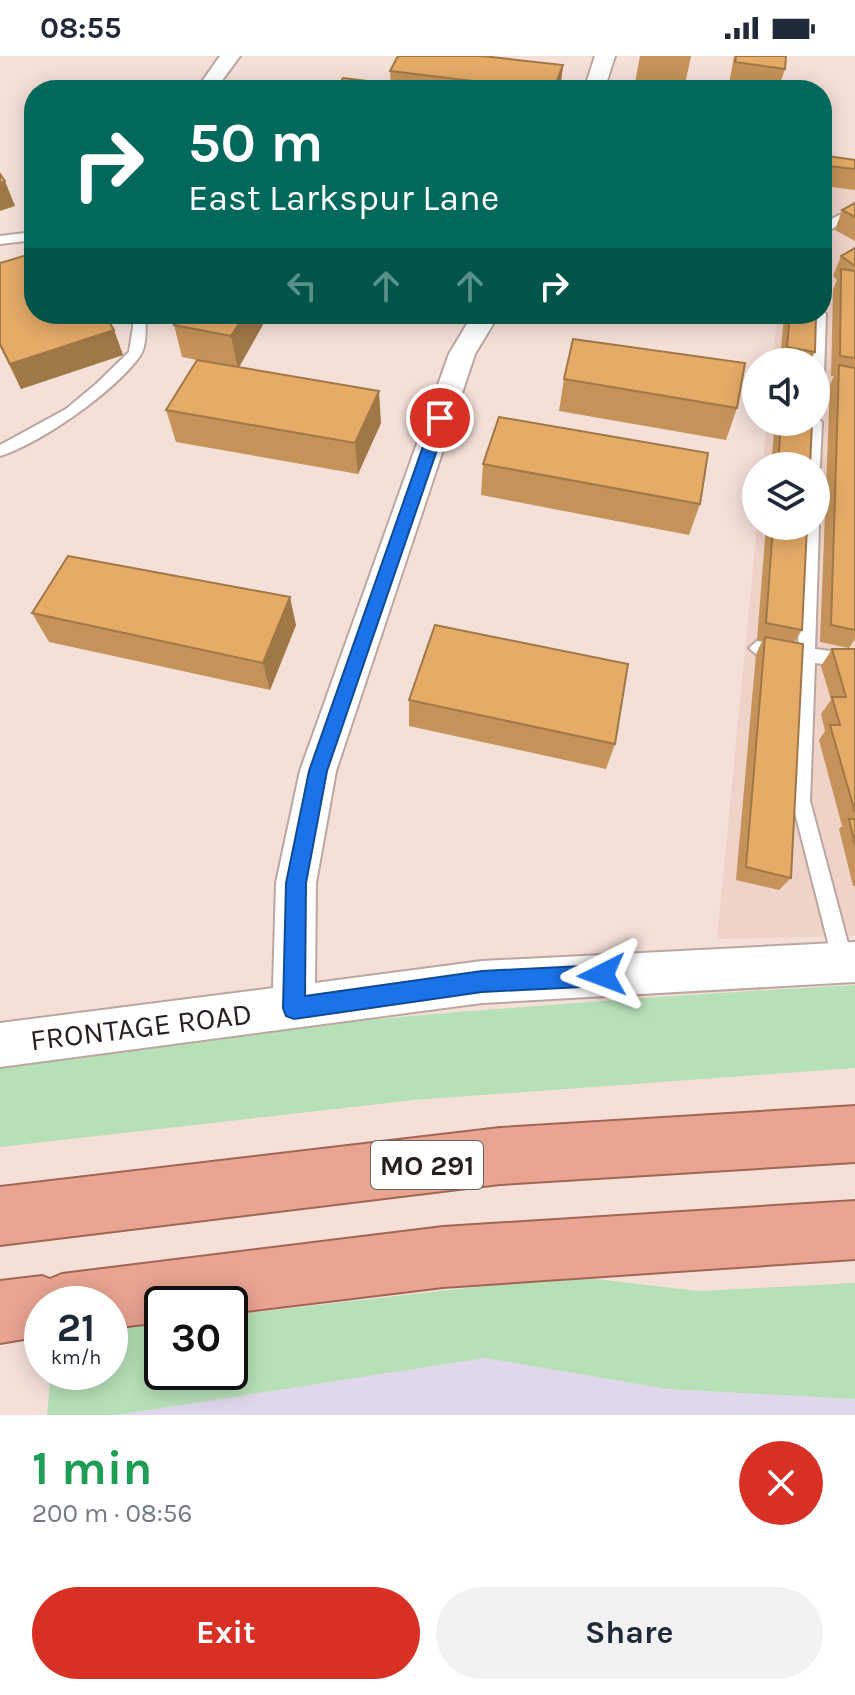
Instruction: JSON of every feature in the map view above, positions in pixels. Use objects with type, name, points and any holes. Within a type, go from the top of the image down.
[{"type":"highway","name":"MO 291","points":[[0,1216],[500,1156],[855,1134]]},
{"type":"highway","points":[[128,1296],[443,1257],[855,1230]]},
{"type":"highway","points":[[0,1312],[24,1309]]},
{"type":"street","points":[[212,80],[230,56]]},
{"type":"street","points":[[597,80],[605,56]]},
{"type":"street","points":[[294,1008],[296,883],[318,771],[462,354],[480,324]]},
{"type":"street","name":"FRONTAGE ROAD","points":[[0,1045],[482,982],[849,962]]},
{"type":"lane","points":[[832,223],[855,210]]},
{"type":"lane","points":[[0,240],[24,237]]},
{"type":"lane","points":[[0,451],[71,412],[101,387],[135,353],[140,324]]},
{"type":"lane","points":[[820,324],[821,348]]},
{"type":"lane","points":[[810,540],[801,801],[849,962]]},
{"type":"lane","points":[[757,648],[855,661]]},
{"type":"shaded area","points":[[832,172],[855,175],[855,936],[717,939],[756,540],[830,540],[830,452],[764,452],[766,436],[830,436],[830,348],[774,348],[776,324],[832,324]]},
{"type":"shaded area","points":[[485,1358],[667,1389],[855,1399],[855,1415],[117,1415]]},
{"type":"green space","points":[[855,985],[855,1068],[414,1100],[0,1147],[0,1058],[213,1034],[427,1015]]},
{"type":"green space","points":[[571,1276],[698,1291],[855,1283],[855,1399],[667,1389],[485,1358],[117,1415],[47,1415],[49,1390],[128,1390],[128,1327],[144,1325],[144,1390],[248,1390],[248,1313]]},
{"type":"building","points":[[398,56],[482,56],[563,65],[557,80],[465,80],[390,71]]},
{"type":"building","points":[[736,56],[786,56],[785,69],[735,62]]},
{"type":"building","points":[[832,157],[855,160],[855,169],[832,166]]},
{"type":"building","points":[[855,203],[855,217],[842,210]]},
{"type":"building","points":[[855,248],[855,266],[841,256]]},
{"type":"building","points":[[24,256],[24,324],[110,324],[114,330],[10,364],[0,344],[0,263]]},
{"type":"building","points":[[841,269],[855,271],[855,358],[840,356]]},
{"type":"building","points":[[175,324],[239,324],[231,336]]},
{"type":"building","points":[[789,324],[816,324],[815,348],[787,347]]},
{"type":"building","points":[[573,339],[742,363],[737,408],[564,379]]},
{"type":"building","points":[[197,360],[379,391],[355,443],[166,410]]},
{"type":"building","points":[[839,365],[855,368],[855,630],[831,625]]},
{"type":"building","points":[[499,417],[708,453],[700,504],[483,464]]},
{"type":"building","points":[[780,436],[811,436],[811,452],[779,452]]},
{"type":"building","points":[[772,540],[806,540],[802,630],[766,623]]},
{"type":"building","points":[[68,556],[290,597],[263,663],[32,613]]},
{"type":"building","points":[[435,625],[628,664],[615,744],[409,700]]},
{"type":"building","points":[[765,637],[803,644],[791,878],[746,867]]},
{"type":"building","points":[[832,649],[855,649],[855,812],[830,725],[840,725],[832,697],[846,697]]},
{"type":"building","points":[[849,819],[855,819],[855,845]]},
{"type":"route","points":[[440,418],[318,771],[296,883],[294,1008],[482,982],[602,975]]}]
